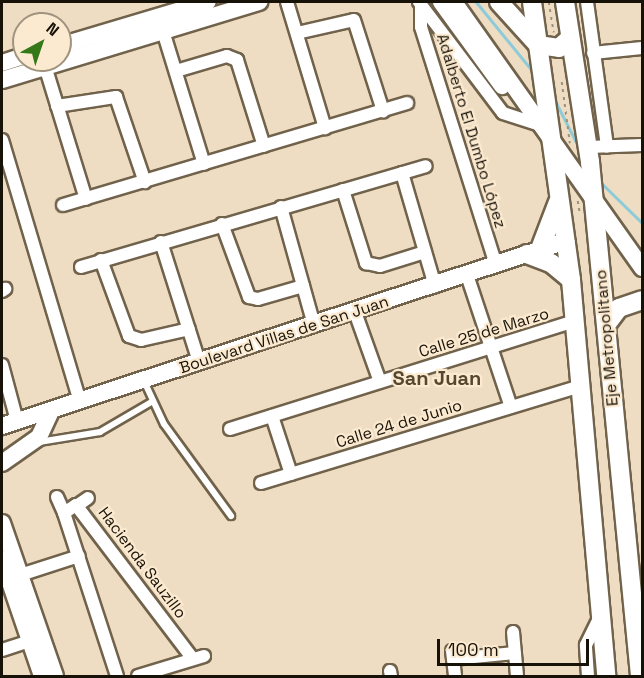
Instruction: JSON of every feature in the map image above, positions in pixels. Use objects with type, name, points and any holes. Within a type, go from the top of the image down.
[{"type":"main road","points":[[498,2],[539,52],[559,48],[570,38]]},
{"type":"main road","name":"Eje Metropolitano","points":[[532,2],[546,100],[561,143],[559,195],[575,318],[599,618],[606,676]]},
{"type":"main road","name":"Eje Metropolitano","points":[[565,2],[590,155],[640,676]]},
{"type":"main road","points":[[559,195],[534,251],[571,280]]},
{"type":"main road","points":[[575,318],[589,304],[605,317],[620,308],[642,300]]},
{"type":"street","points":[[72,42],[208,2]]},
{"type":"street","points":[[72,58],[259,2]]},
{"type":"street","points":[[288,2],[325,128]]},
{"type":"street","points":[[441,2],[533,120],[561,143],[642,268]]},
{"type":"street","points":[[454,2],[533,120]]},
{"type":"street","points":[[587,2],[607,147]]},
{"type":"street","points":[[420,4],[503,113],[533,120]]},
{"type":"street","name":"Adalberto El Dumbo López","points":[[420,4],[431,55],[496,265]]},
{"type":"street","points":[[297,33],[354,20],[383,111]]},
{"type":"street","points":[[163,31],[204,164]]},
{"type":"street","points":[[431,55],[453,47]]},
{"type":"street","points":[[594,53],[642,48]]},
{"type":"street","points":[[176,71],[233,58],[264,146]]},
{"type":"street","points":[[2,80],[27,72]]},
{"type":"street","points":[[47,72],[86,199]]},
{"type":"street","points":[[57,106],[116,97],[145,182]]},
{"type":"street","points":[[63,205],[407,103]]},
{"type":"street","points":[[2,140],[80,401]]},
{"type":"street","points":[[590,155],[607,147],[642,145]]},
{"type":"street","points":[[81,267],[426,166]]},
{"type":"street","points":[[402,173],[435,286]]},
{"type":"street","points":[[343,190],[366,263],[380,266],[425,252]]},
{"type":"street","points":[[281,207],[314,325]]},
{"type":"street","points":[[222,224],[249,297],[258,299],[303,286]]},
{"type":"street","name":"Boulevard Villas de San Juan","points":[[9,424],[435,286],[566,241]]},
{"type":"street","points":[[161,242],[199,362]]},
{"type":"street","points":[[101,260],[129,336],[141,340],[189,329]]},
{"type":"street","points":[[467,275],[511,408]]},
{"type":"street","points":[[355,312],[380,382]]},
{"type":"street","name":"Calle 25 de Marzo","points":[[230,429],[492,348],[575,318]]},
{"type":"street","points":[[2,365],[9,424],[2,434]]},
{"type":"street","name":"Calle 24 de Junio","points":[[261,483],[581,386]]},
{"type":"street","points":[[4,458],[32,443],[45,430],[51,411]]},
{"type":"street","points":[[272,416],[291,474]]},
{"type":"street","points":[[57,497],[79,556],[117,676]]},
{"type":"street","name":"Hacienda Sauzillo","points":[[64,513],[83,502],[198,658],[138,676]]},
{"type":"street","points":[[2,523],[10,579],[42,676]]},
{"type":"street","points":[[10,579],[79,556]]},
{"type":"street","points":[[2,559],[55,676]]},
{"type":"street","points":[[588,676],[586,645],[599,618]]},
{"type":"street","points":[[513,632],[517,676]]},
{"type":"street","points":[[2,650],[30,641]]},
{"type":"street","points":[[455,676],[453,655],[515,653]]},
{"type":"lane","points":[[143,380],[153,401],[231,516]]},
{"type":"lane","points":[[32,443],[100,432],[153,401]]},
{"type":"path","points":[[561,143],[565,104]]},
{"type":"waterway","points":[[476,2],[534,73]]},
{"type":"waterway","points":[[553,97],[580,150]]},
{"type":"waterway","points":[[599,181],[642,223]]},
{"type":"district","name":"San Juan","points":[[437,378]]}]
